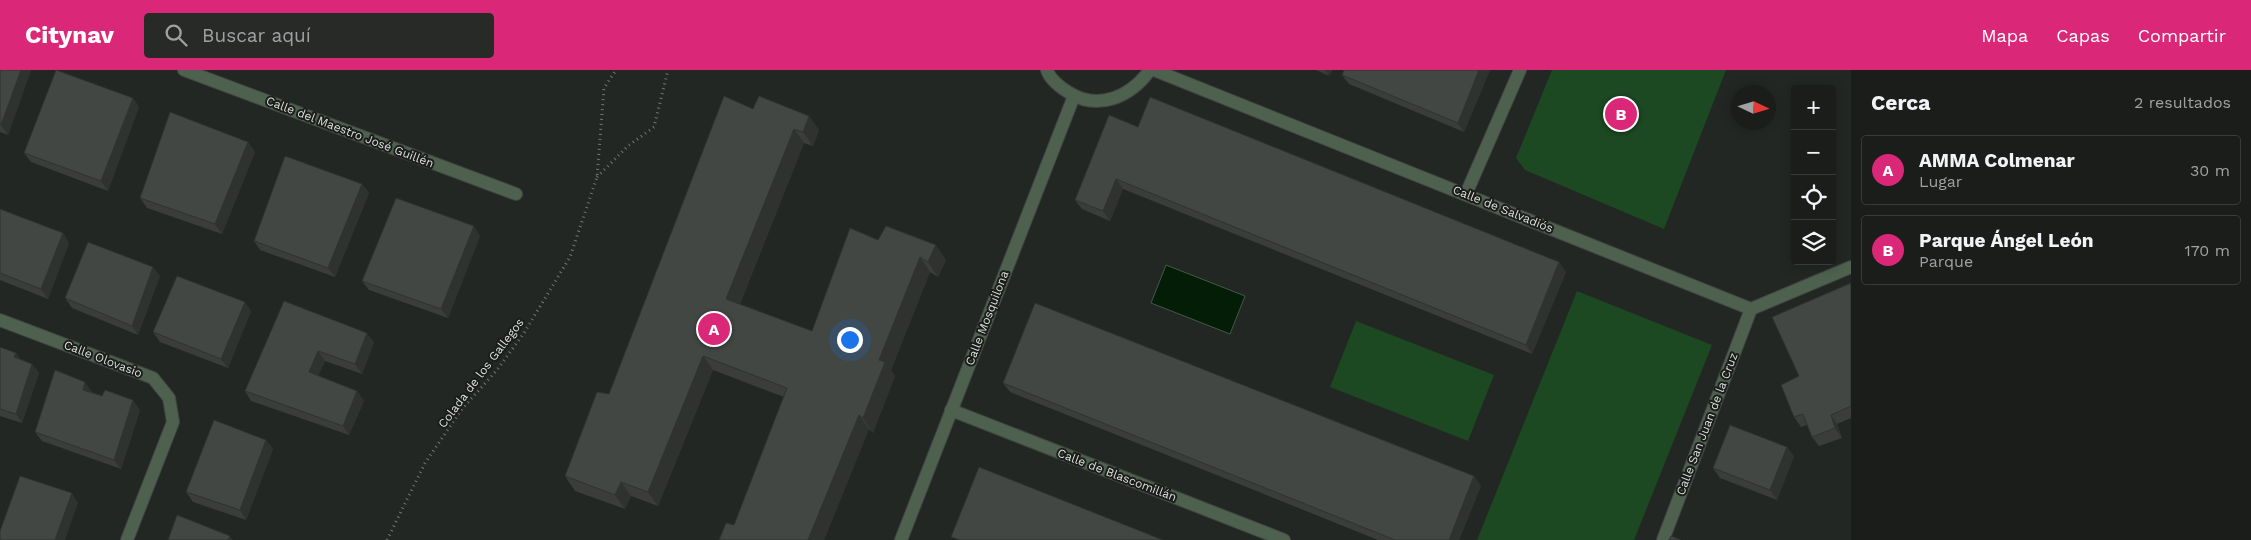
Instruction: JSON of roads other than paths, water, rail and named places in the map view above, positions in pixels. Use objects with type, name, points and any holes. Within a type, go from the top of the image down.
[{"type":"street","name":"Calle del Maestro José Guillén","points":[[184,70],[516,194]]},
{"type":"street","points":[[1047,70],[1060,87],[1074,96],[1091,101],[1110,100],[1126,94],[1140,84],[1150,70]]},
{"type":"street","name":"Calle de Salvadiós","points":[[1154,70],[1751,309]]},
{"type":"street","points":[[1466,194],[1520,70]]},
{"type":"street","name":"Calle Mosquilona","points":[[901,540],[1074,96]]},
{"type":"street","points":[[1751,309],[1851,267]]},
{"type":"street","name":"Calle San Juan de la Cruz","points":[[1663,540],[1751,309]]},
{"type":"street","name":"Calle Olovasio","points":[[0,320],[153,378],[169,398],[173,422],[126,540]]},
{"type":"street","name":"Calle de Blascomillán","points":[[951,410],[1284,540]]},
{"type":"place","name":"Parque Ángel León","points":[[1621,114]]},
{"type":"place","name":"AMMA Colmenar","points":[[714,329]]}]
